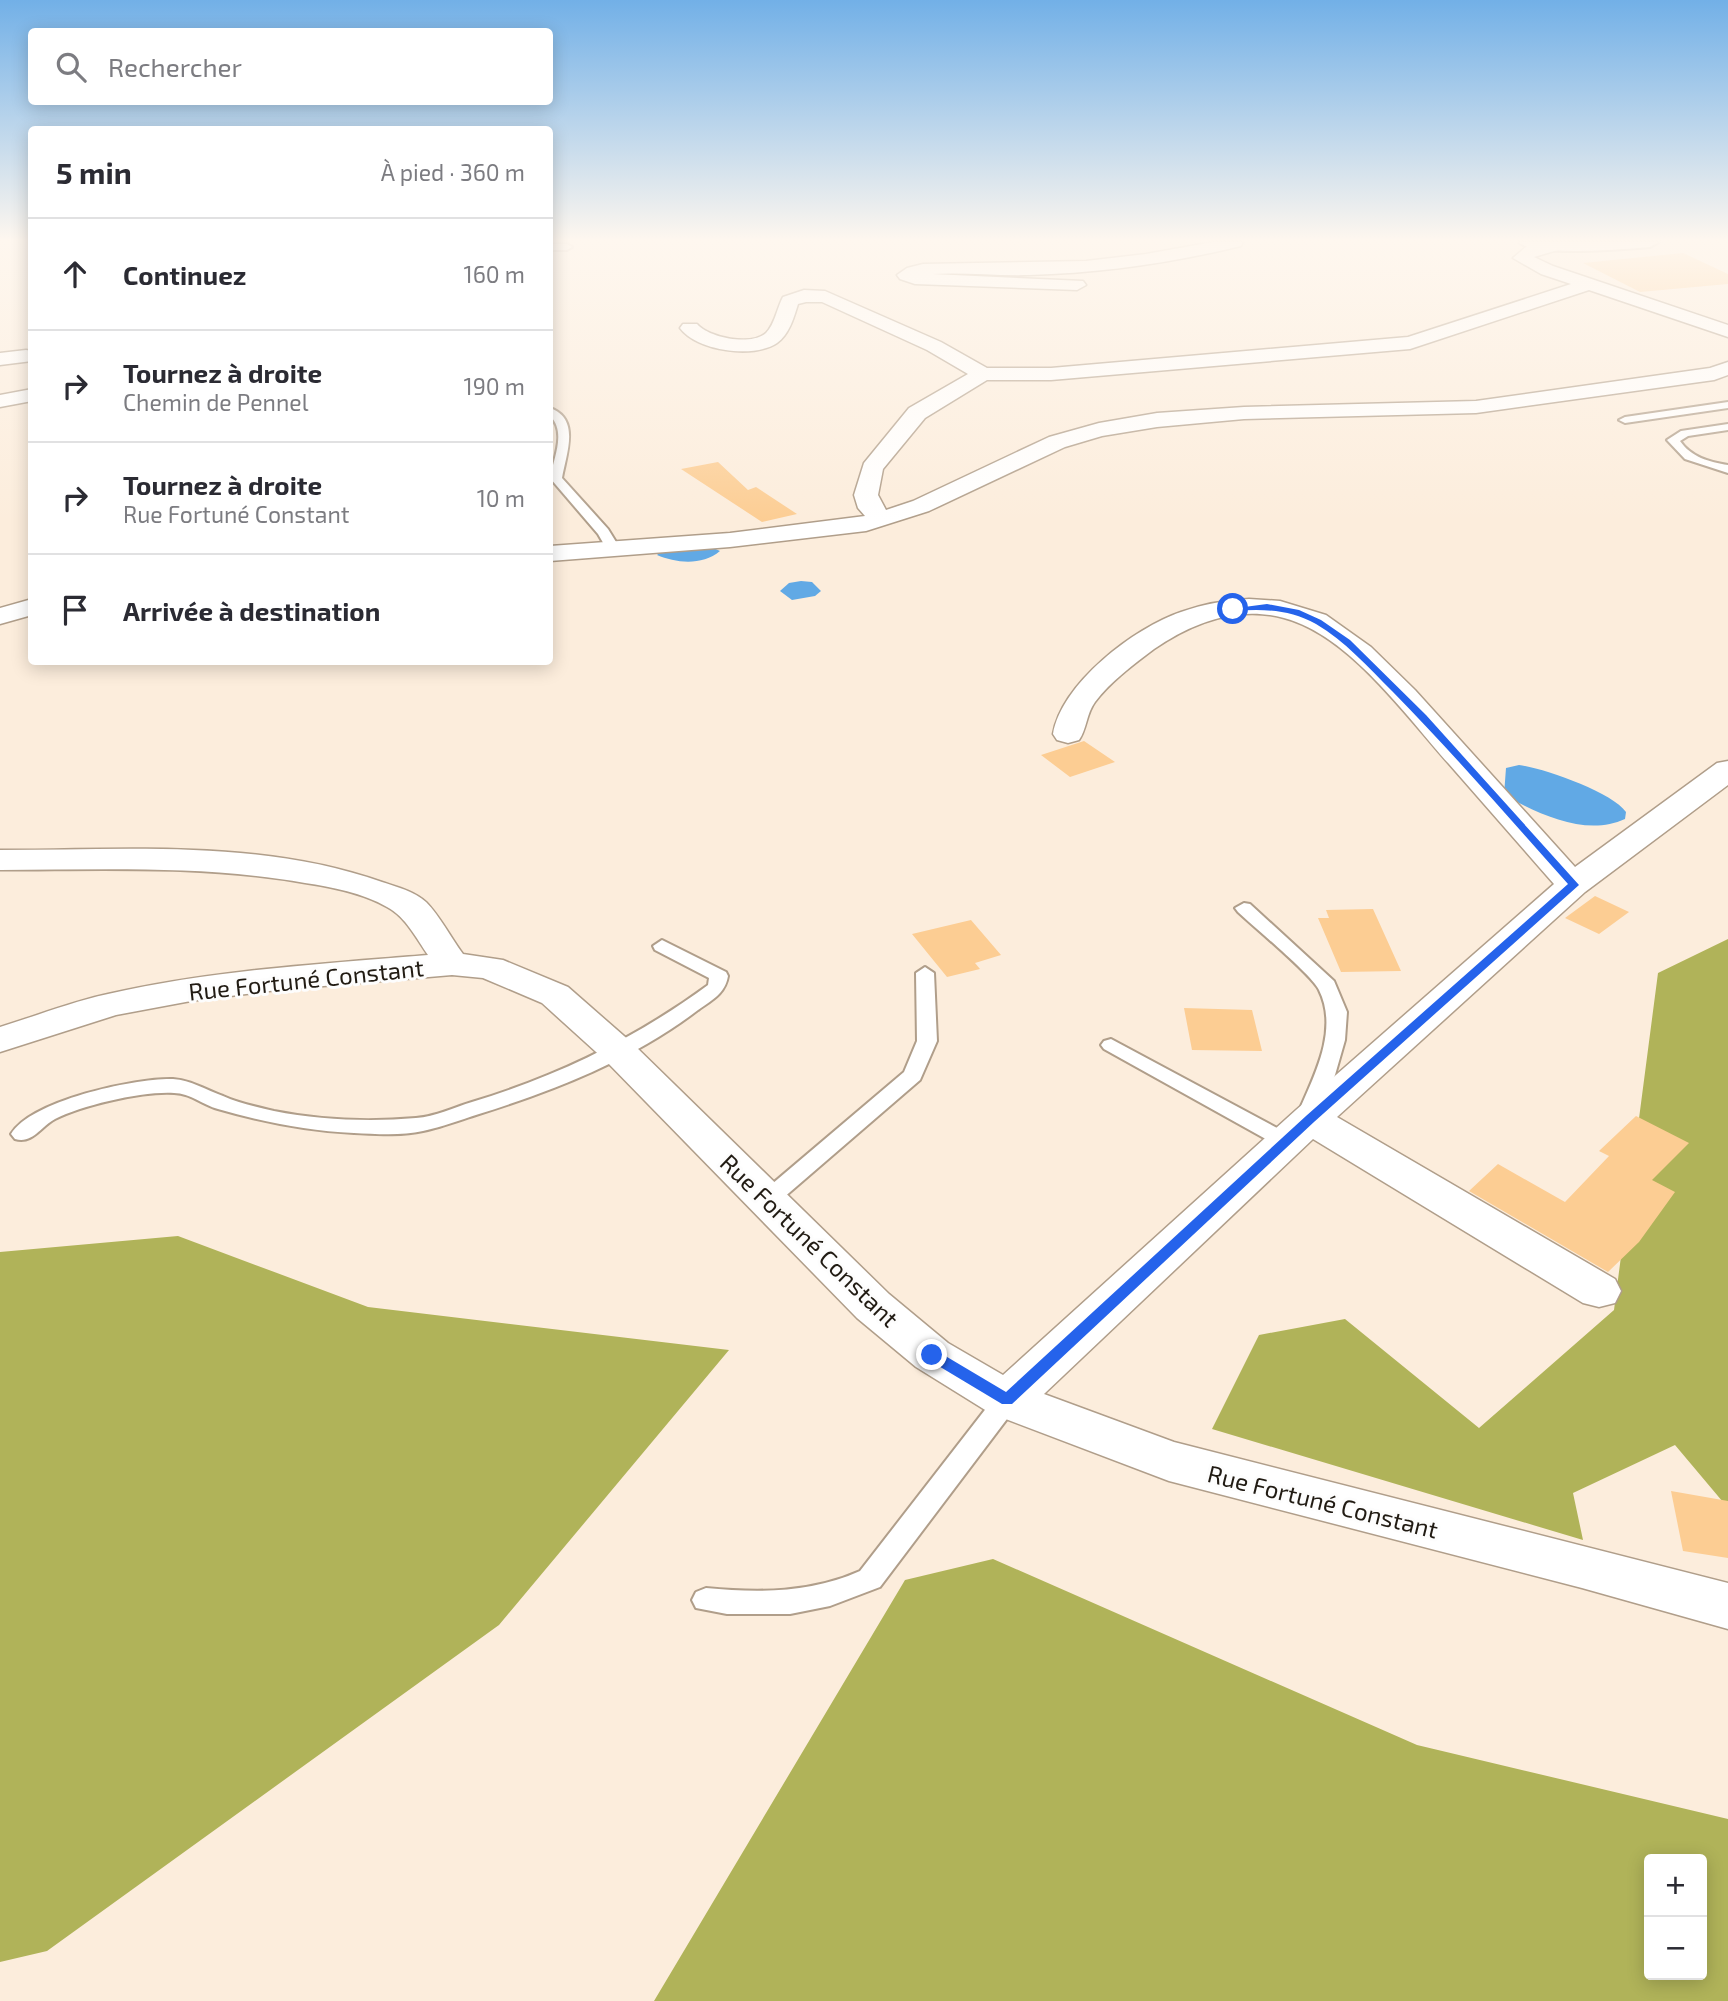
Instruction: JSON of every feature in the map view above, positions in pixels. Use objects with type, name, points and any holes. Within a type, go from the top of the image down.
[{"type":"street","points":[[696,335],[714,343],[750,343],[769,340],[774,335]]},
{"type":"street","points":[[910,335],[983,374],[1051,374],[1410,342],[1431,335]]},
{"type":"street","points":[[0,359],[26,356]]},
{"type":"street","points":[[553,554],[823,531],[883,520],[946,495],[1057,442],[1128,425],[1244,413],[1476,407],[1726,370]]},
{"type":"street","points":[[883,520],[870,508],[866,495],[872,468],[918,413],[983,374]]},
{"type":"street","points":[[0,401],[28,396]]},
{"type":"street","points":[[1068,734],[1068,722],[1073,710],[1121,659],[1175,623],[1206,613],[1233,609],[1267,606],[1296,612],[1318,622],[1347,642],[1385,677],[1573,885]]},
{"type":"street","points":[[0,616],[28,608]]},
{"type":"street","points":[[1007,1400],[1299,1130],[1573,885],[1728,770]]},
{"type":"street","points":[[0,860],[191,860],[342,879],[398,899],[414,910],[452,964]]},
{"type":"street","name":"Rue Fortuné Constant","points":[[0,1040],[109,1005],[191,990],[277,979],[452,964],[490,968],[555,995],[619,1052],[873,1306],[932,1355],[1007,1400],[1169,1461],[1728,1606]]},
{"type":"street","points":[[1299,1130],[1599,1290]]},
{"type":"lane","points":[[1625,420],[1728,405]]},
{"type":"lane","points":[[553,414],[560,422],[565,437],[556,478],[614,550]]},
{"type":"lane","points":[[1728,427],[1685,433],[1673,440],[1678,449],[1696,460],[1728,468]]},
{"type":"lane","points":[[1111,1045],[1299,1130],[1325,1075],[1335,1040],[1337,1012],[1327,985],[1244,908]]},
{"type":"lane","points":[[22,1134],[46,1115],[81,1102],[119,1093],[173,1086],[190,1089],[217,1102],[275,1118],[353,1126],[420,1125],[526,1093],[619,1052],[673,1020],[717,987],[719,976],[662,946]]},
{"type":"lane","points":[[767,1200],[914,1075],[928,1041],[925,973]]},
{"type":"lane","points":[[706,1600],[774,1604],[803,1601],[848,1591],[870,1579],[1007,1400]]},
{"type":"green space","points":[[1728,939],[1728,1508],[1675,1445],[1573,1493],[1583,1540],[1212,1429],[1259,1335],[1345,1319],[1479,1428],[1614,1310],[1658,973]]},
{"type":"green space","points":[[178,1236],[368,1307],[729,1350],[499,1625],[47,1951],[0,1962],[0,1252]]},
{"type":"green space","points":[[993,1559],[1417,1745],[1728,1819],[1728,2001],[654,2001],[905,1580]]},
{"type":"water","points":[[711,547],[720,551],[697,561],[672,560],[657,555],[662,550]]},
{"type":"water","points":[[812,582],[821,591],[815,596],[792,600],[780,591],[789,583]]},
{"type":"water","points":[[1519,765],[1560,776],[1592,789],[1618,804],[1626,812],[1625,819],[1595,826],[1563,821],[1504,795],[1506,768]]},
{"type":"building","points":[[718,462],[748,490],[756,487],[797,514],[762,522],[681,469]]},
{"type":"building","points":[[1084,741],[1115,762],[1070,777],[1041,755]]},
{"type":"building","points":[[1595,896],[1629,912],[1599,934],[1565,918]]},
{"type":"building","points":[[1373,909],[1401,971],[1341,972],[1318,918],[1329,918],[1326,910]]},
{"type":"building","points":[[971,920],[1001,955],[975,963],[980,969],[947,977],[912,934]]},
{"type":"building","points":[[1184,1008],[1252,1010],[1262,1051],[1192,1050]]},
{"type":"building","points":[[1636,1116],[1689,1143],[1652,1180],[1675,1192],[1639,1242],[1608,1272],[1469,1191],[1498,1164],[1565,1202],[1609,1156],[1599,1151]]},
{"type":"building","points":[[1671,1491],[1728,1501],[1728,1558],[1683,1551]]},
{"type":"route","points":[[932,1355],[1007,1400],[1310,1119],[1573,885],[1423,717],[1347,642],[1318,622],[1296,612],[1267,606],[1233,609]]}]
